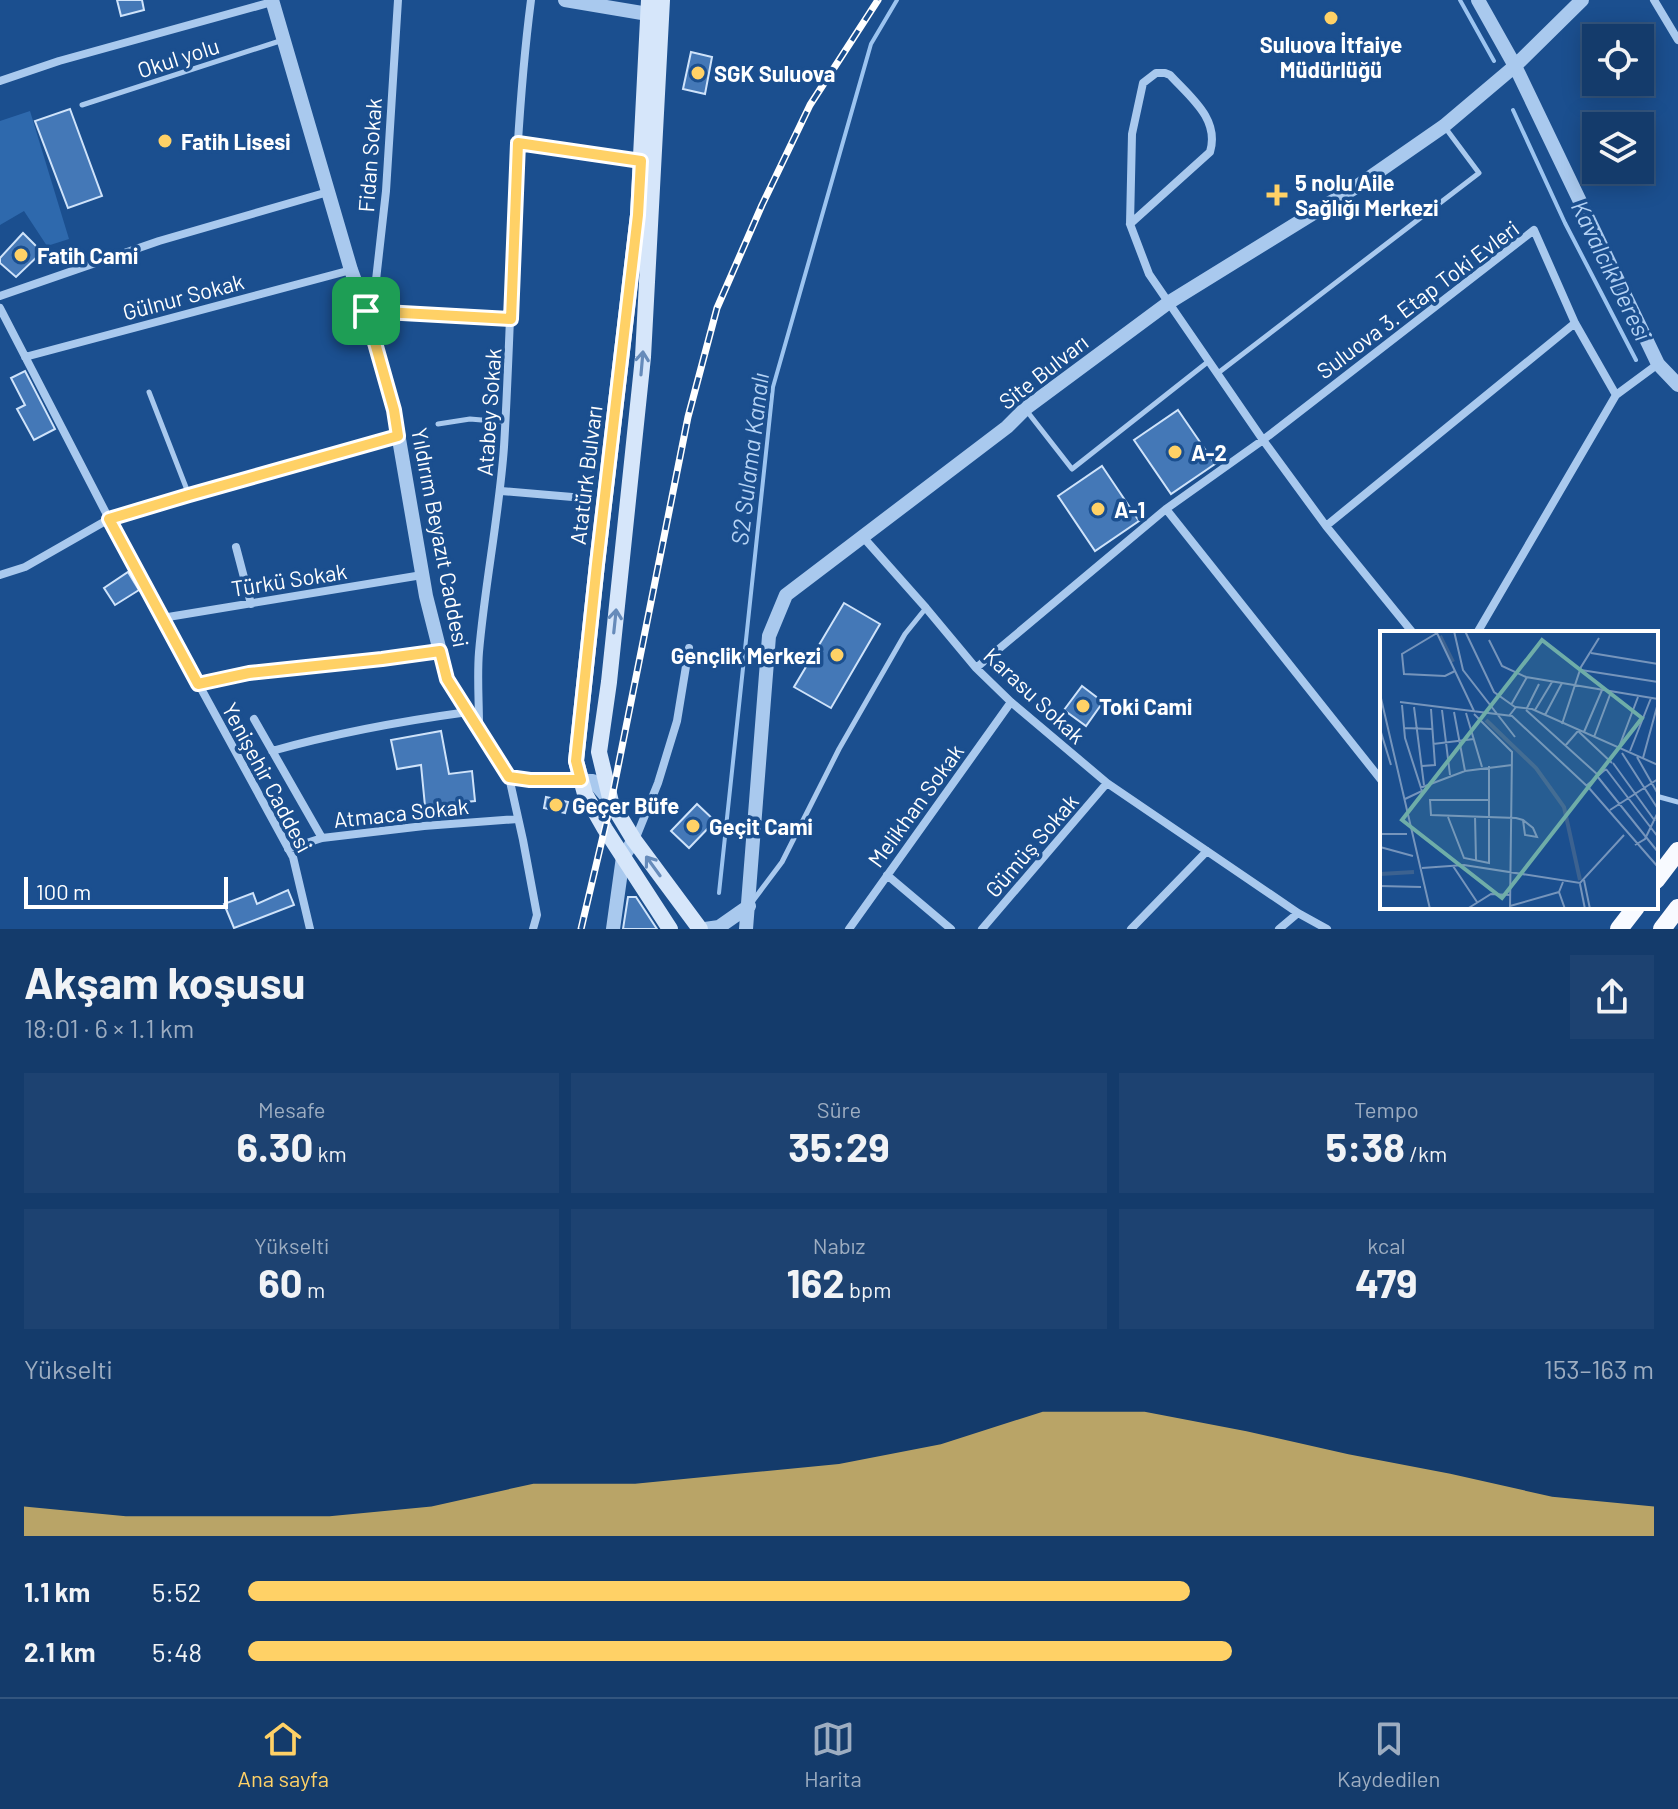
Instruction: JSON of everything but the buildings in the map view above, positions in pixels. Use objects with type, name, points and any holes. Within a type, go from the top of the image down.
[{"type":"highway","points":[[1658,877],[1678,851]]},
{"type":"highway","points":[[1664,928],[1678,908]]},
{"type":"highway","points":[[1619,929],[1634,909]]},
{"type":"main road","name":"Atatürk Bulvarı","points":[[655,8],[638,215],[576,761],[585,794],[670,929]]},
{"type":"main road","name":"Atatürk Bulvarı","points":[[655,8],[643,357],[599,752],[611,802],[634,840],[702,929]]},
{"type":"street","name":"Fidan Sokak","points":[[366,311],[376,280],[380,251],[398,0]]},
{"type":"street","name":"Atabey Sokak","points":[[479,730],[479,653],[501,491],[518,143],[531,0]]},
{"type":"street","points":[[565,0],[655,8]]},
{"type":"street","points":[[1478,0],[1515,66],[1658,364],[1678,385]]},
{"type":"street","name":"Site Bulvarı","points":[[746,929],[769,636],[786,595],[1007,427],[1025,409],[1168,303],[1359,185],[1444,126],[1515,66],[1582,0]]},
{"type":"street","points":[[1654,0],[1678,40]]},
{"type":"street","name":"Yıldırım Beyazıt Caddesi","points":[[272,1],[394,410],[422,575],[447,679],[509,777]]},
{"type":"street","points":[[0,81],[59,61],[272,1]]},
{"type":"street","points":[[1130,224],[1210,152],[1212,146],[1212,132],[1206,118],[1165,73],[1152,75],[1143,83],[1132,134],[1130,224],[1149,274],[1326,526],[1411,631]]},
{"type":"street","points":[[518,143],[641,161]]},
{"type":"street","points":[[0,296],[159,241],[328,192]]},
{"type":"street","name":"Suluova 3. Etap Toki Evleri","points":[[976,668],[1166,509],[1263,440],[1534,230],[1575,323],[1616,395]]},
{"type":"street","name":"Gülnur Sokak","points":[[25,357],[351,270]]},
{"type":"street","name":"Yenişehir Caddesi","points":[[0,308],[109,519],[293,857],[310,929]]},
{"type":"street","points":[[366,311],[511,319]]},
{"type":"street","points":[[1326,526],[1575,323]]},
{"type":"street","points":[[1478,631],[1616,395],[1658,364]]},
{"type":"street","points":[[0,575],[25,567],[109,519],[398,436]]},
{"type":"street","points":[[501,491],[584,498]]},
{"type":"street","points":[[1166,509],[1380,778]]},
{"type":"street","name":"Karasu Sokak","points":[[863,537],[976,668],[1011,702],[1107,783],[1298,913],[1327,929]]},
{"type":"street","points":[[236,547],[251,604]]},
{"type":"street","name":"Türkü Sokak","points":[[162,618],[422,575]]},
{"type":"street","points":[[613,929],[623,857],[634,840],[658,783],[677,721],[689,648]]},
{"type":"street","points":[[198,684],[249,673],[440,651]]},
{"type":"street","name":"Melikhan Sokak","points":[[849,929],[1011,702]]},
{"type":"street","points":[[272,751],[320,737],[468,712]]},
{"type":"street","points":[[254,719],[322,838]]},
{"type":"street","points":[[533,929],[537,915],[509,777],[593,781],[611,802]]},
{"type":"street","name":"Gümüş Sokak","points":[[982,929],[1107,783]]},
{"type":"street","name":"Atmaca Sokak","points":[[288,849],[322,838],[518,819]]},
{"type":"street","points":[[1131,929],[1207,851]]},
{"type":"street","points":[[887,875],[951,929]]},
{"type":"street","points":[[702,929],[719,927],[749,906]]},
{"type":"street","points":[[1279,929],[1298,913]]},
{"type":"lane","name":"Okul yolu","points":[[82,105],[284,40]]},
{"type":"lane","points":[[1218,373],[1479,173],[1444,126]]},
{"type":"lane","points":[[1025,409],[1072,469],[1209,361]]},
{"type":"lane","points":[[149,392],[189,495]]},
{"type":"lane","points":[[438,424],[470,419],[505,422]]},
{"type":"lane","points":[[749,906],[782,862],[839,749],[905,634],[926,608]]},
{"type":"lane","points":[[1658,797],[1678,802]]},
{"type":"shaded area","points":[[30,111],[69,239],[47,246],[24,211],[0,225],[0,121]]},
{"type":"waterway","name":"S2 Sulama Kanalı","points":[[719,893],[773,387],[871,44],[897,0]]},
{"type":"waterway","name":"Kavalcık Deresi","points":[[1460,0],[1494,61]]},
{"type":"waterway","name":"Kavalcık Deresi","points":[[1513,110],[1565,223],[1636,360]]},
{"type":"railway","points":[[581,929],[611,802],[688,417],[717,308],[810,105],[878,0]]},
{"type":"place","name":"Suluova İtfaiye Müdürlüğü","points":[[1331,18]]},
{"type":"place","name":"SGK Suluova","points":[[698,73]]},
{"type":"place","name":"Fatih Lisesi","points":[[165,141]]},
{"type":"place","name":"5 nolu Aile Sağlığı Merkezi","points":[[1277,195]]},
{"type":"place","name":"Fatih Cami","points":[[21,255]]},
{"type":"place","name":"A-2","points":[[1175,452]]},
{"type":"place","name":"A-1","points":[[1098,509]]},
{"type":"place","name":"Gençlik Merkezi","points":[[837,655]]},
{"type":"place","name":"Toki Cami","points":[[1083,706]]},
{"type":"place","name":"Geçer Büfe","points":[[556,805]]},
{"type":"place","name":"Geçit Cami","points":[[693,826]]},
{"type":"route","points":[[518,143],[641,161],[638,215],[576,761],[581,780],[509,777],[447,679],[440,651],[249,673],[198,684],[109,519],[398,436],[394,410],[366,311],[511,319],[518,143]]}]
